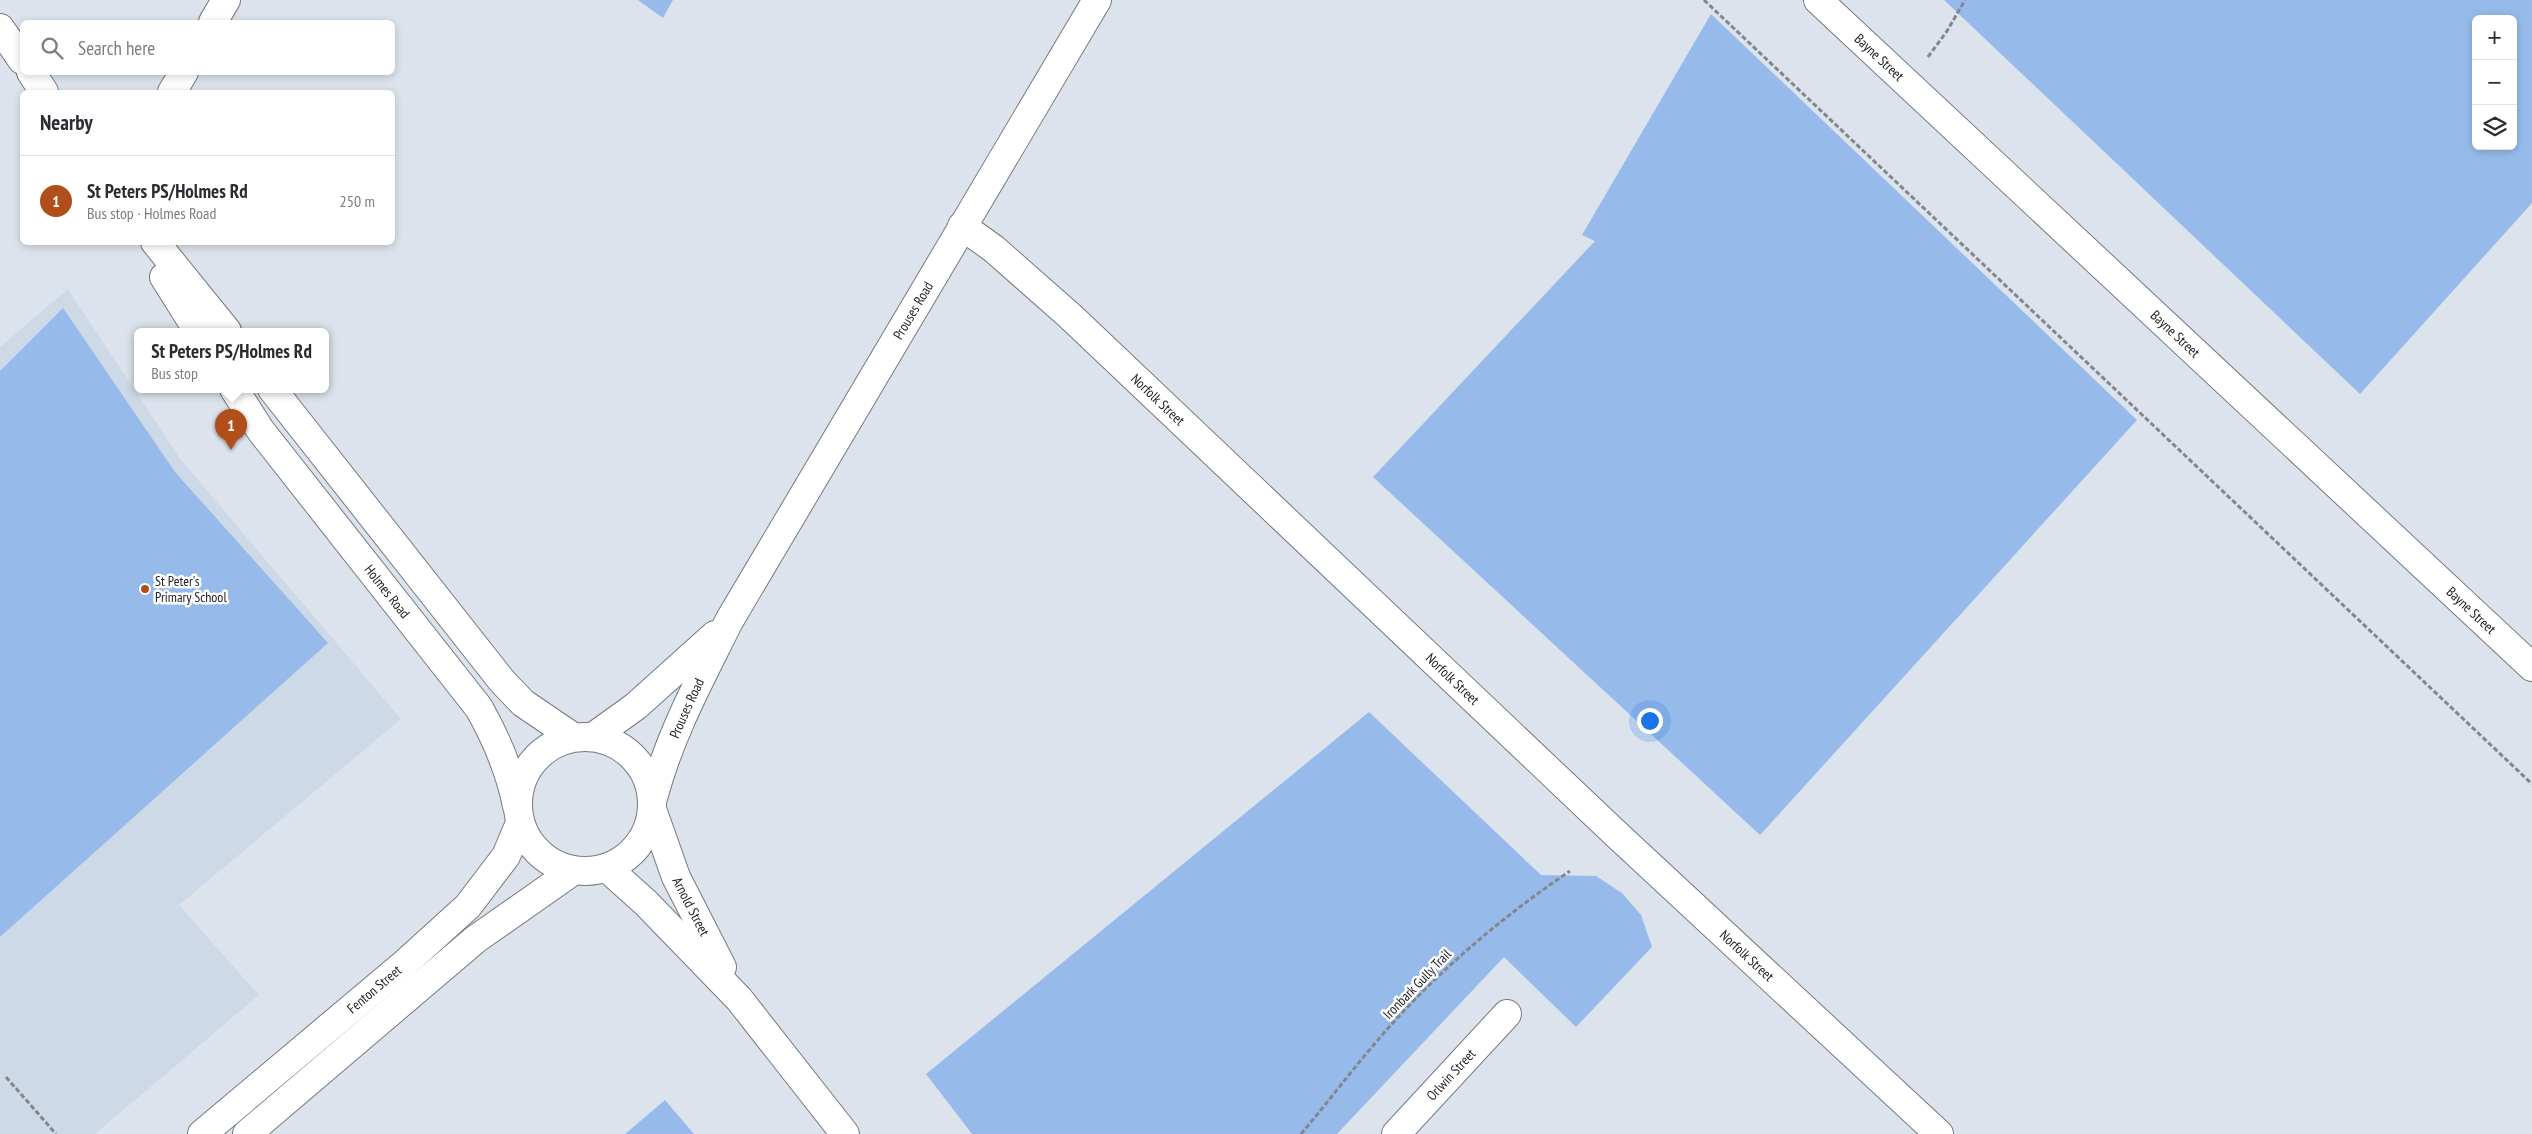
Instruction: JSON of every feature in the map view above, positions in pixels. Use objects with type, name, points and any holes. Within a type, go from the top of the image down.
[{"type":"street","points":[[214,20],[226,0]]},
{"type":"street","name":"Prouses Road","points":[[653,805],[663,759],[677,726],[730,621],[962,226],[1098,0]]},
{"type":"street","name":"Bayne Street","points":[[1818,0],[2532,667]]},
{"type":"street","points":[[0,28],[20,57]]},
{"type":"street","points":[[33,75],[43,90]]},
{"type":"street","points":[[173,90],[182,75]]},
{"type":"street","name":"Norfolk Street","points":[[962,226],[994,249],[1070,316],[1629,846],[1940,1134]]},
{"type":"street","points":[[145,245],[196,328]]},
{"type":"street","points":[[157,245],[225,328]]},
{"type":"street","name":"Holmes Road","points":[[237,393],[261,431],[287,465],[479,708],[512,776],[519,815]]},
{"type":"street","points":[[275,393],[502,681],[523,703],[583,737],[615,743],[634,757],[647,776],[653,805],[648,830],[638,847],[624,859],[607,868],[590,872],[573,871],[556,865],[540,855],[528,840],[519,815],[526,771],[538,755],[554,744],[583,737]]},
{"type":"street","name":"Prouses Road","points":[[583,737],[636,706],[730,621]]},
{"type":"street","name":"Arnold Street","points":[[653,805],[676,877],[703,933],[739,999]]},
{"type":"street","name":"Fenton Street","points":[[202,1134],[451,923],[468,906],[506,856],[519,815]]},
{"type":"street","name":"Arnold Street","points":[[607,868],[646,903],[739,999],[845,1134]]},
{"type":"street","name":"Fenton Street","points":[[247,1134],[476,939],[573,871]]},
{"type":"street","name":"Orlwin Street","points":[[1396,1134],[1507,1014]]},
{"type":"path","points":[[1704,0],[2532,784]]},
{"type":"path","points":[[1906,82],[1936,46],[1965,0]]},
{"type":"path","name":"Ironbark Gully Trail","points":[[1301,1134],[1384,1033],[1461,955],[1528,900],[1570,871]]},
{"type":"path","points":[[6,1077],[56,1134]]},
{"type":"shaded area","points":[[638,0],[673,0],[663,18]]},
{"type":"shaded area","points":[[1944,0],[2532,0],[2532,203],[2360,394]]},
{"type":"shaded area","points":[[1711,14],[2137,420],[1760,835],[1373,477],[1595,241],[1582,235]]},
{"type":"shaded area","name":"St Peter's Primary School","points":[[68,289],[134,389],[134,393],[137,393],[181,460],[401,719],[179,905],[259,995],[95,1134],[0,1134],[0,347]]},
{"type":"shaded area","points":[[63,308],[175,472],[328,643],[0,937],[0,371]]},
{"type":"shaded area","points":[[1369,712],[1541,875],[1596,876],[1622,893],[1641,915],[1652,947],[1576,1027],[1504,957],[1337,1134],[972,1134],[926,1074]]},
{"type":"shaded area","points":[[665,1100],[694,1134],[625,1134]]},
{"type":"place","name":"St Peters PS/Holmes Rd","points":[[231,450]]},
{"type":"place","name":"St Peter's Primary School","points":[[145,589]]}]
